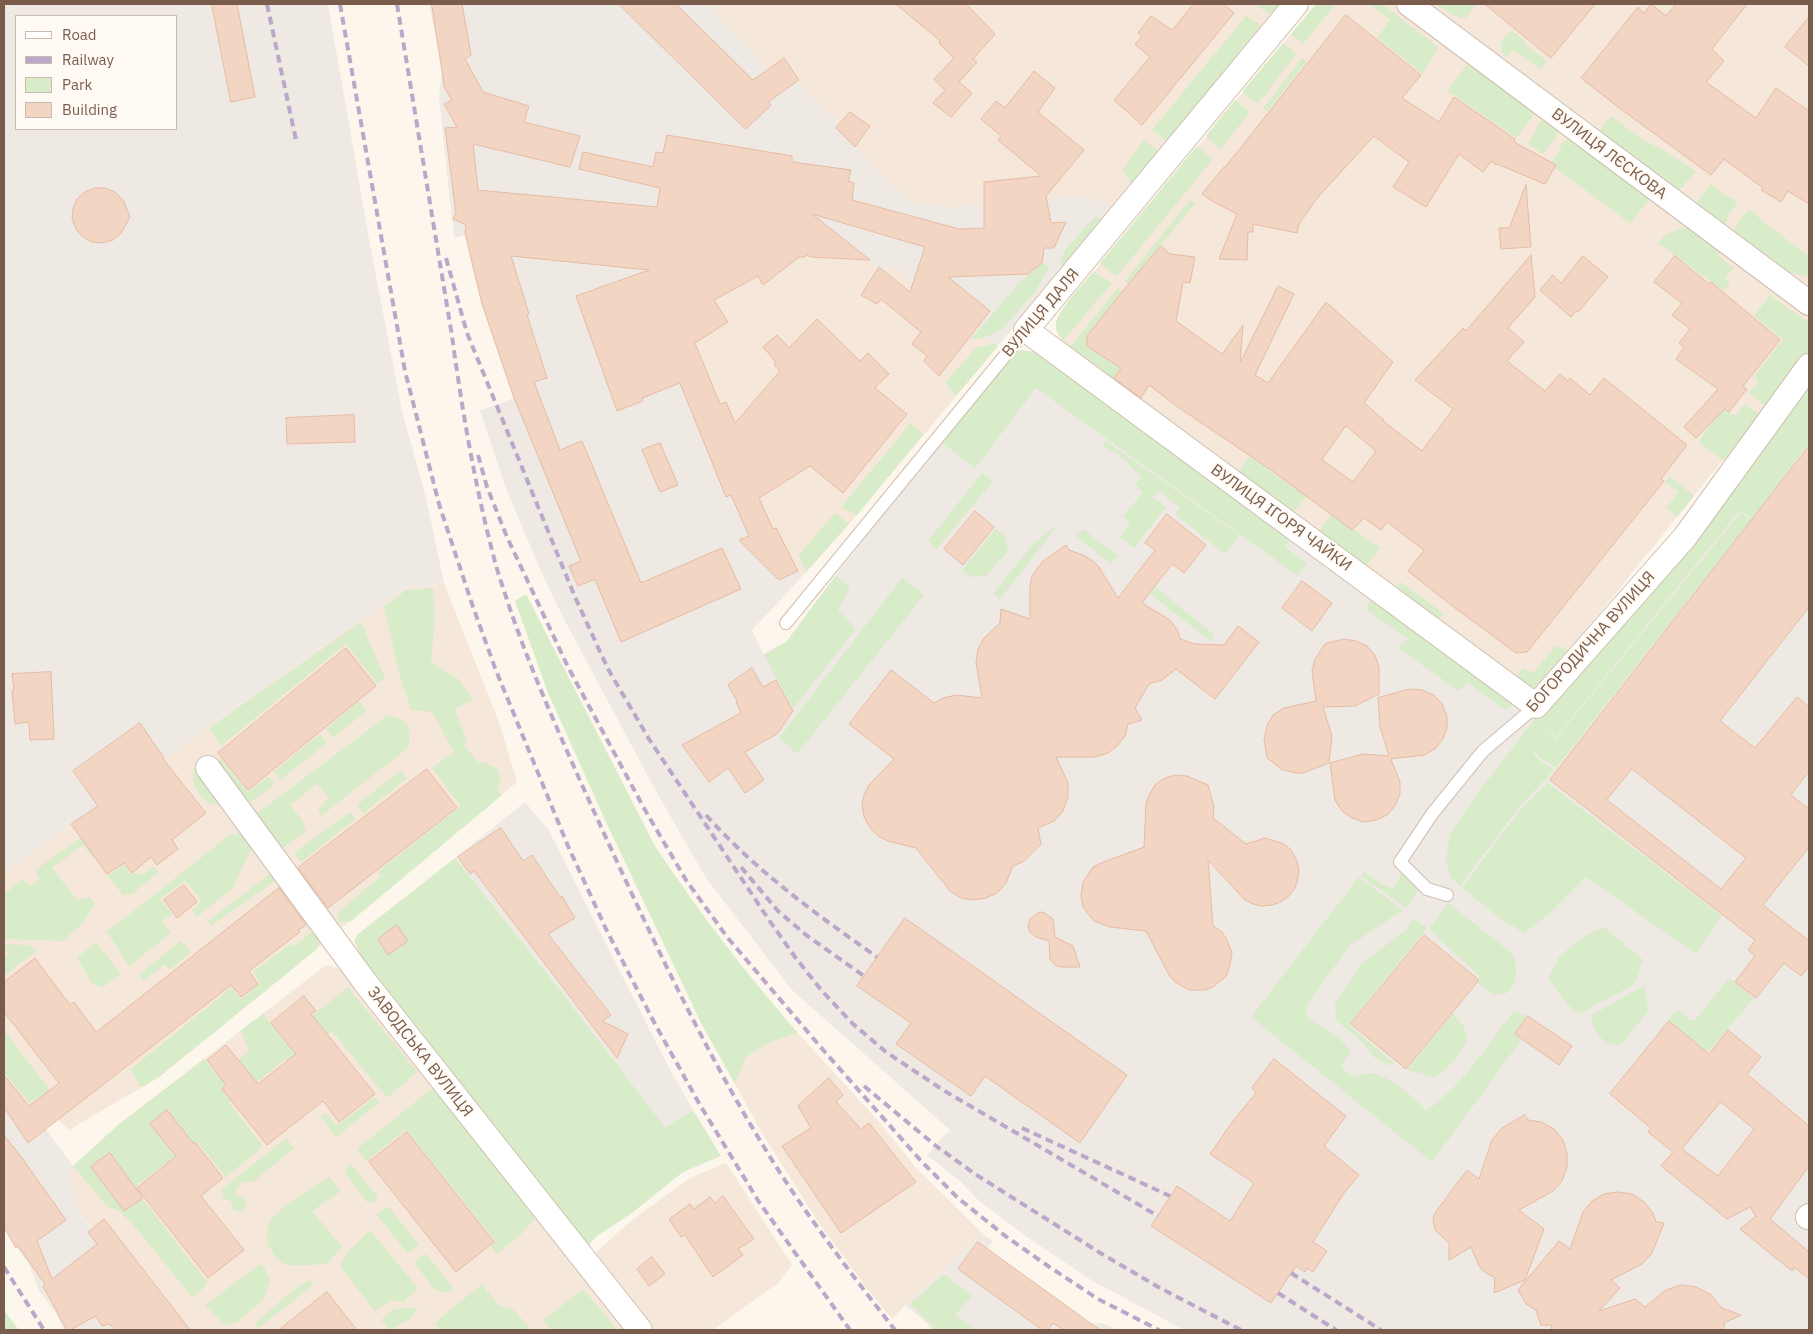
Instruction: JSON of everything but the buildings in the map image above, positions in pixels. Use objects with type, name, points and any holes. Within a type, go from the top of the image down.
[{"type":"street","name":"ВУЛИЦЯ ДАЛЯ","points":[[1026,330],[1296,4]]},
{"type":"street","name":"ВУЛИЦЯ ЛЄСКОВА","points":[[1409,4],[1809,303]]},
{"type":"street","name":"ВУЛИЦЯ ІГОРЯ ЧАЙКИ","points":[[1026,330],[1536,706]]},
{"type":"street","name":"БОГОРОДИЧНА ВУЛИЦЯ","points":[[1536,706],[1685,537],[1809,366]]},
{"type":"street","name":"ЗАВОДСЬКА ВУЛИЦЯ","points":[[208,768],[365,982],[640,1330]]},
{"type":"lane","name":"ВУЛИЦЯ ДАЛЯ","points":[[786,623],[1026,330]]},
{"type":"lane","name":"БОГОРОДИЧНА ВУЛИЦЯ","points":[[1447,895],[1427,889],[1400,862],[1432,814],[1483,751],[1536,706]]},
{"type":"shaded area","points":[[4,4],[328,4],[371,250],[402,411],[426,498],[444,583],[404,589],[4,872]]},
{"type":"shaded area","points":[[429,4],[708,4],[767,69],[784,58],[799,80],[797,82],[838,123],[836,128],[890,184],[912,201],[944,208],[1081,196],[1114,207],[998,346],[895,267],[883,270],[869,260],[779,256],[678,300],[773,529],[776,528],[801,578],[752,630],[763,654],[787,641],[940,441],[1022,350],[1035,352],[1515,702],[1535,719],[1545,712],[1809,379],[1809,1330],[1184,1330],[1091,1280],[1027,1237],[978,1200],[960,1181],[927,1155],[950,1130],[792,990],[706,878],[657,793],[543,576],[507,491],[480,411],[514,398],[482,304],[466,235],[454,238],[439,98],[442,69]]},
{"type":"shaded area","points":[[708,4],[1279,4],[1114,207],[984,205],[944,208],[912,201],[890,184],[835,127],[838,123],[796,82],[799,81],[770,68],[767,69]]},
{"type":"shaded area","points":[[1316,4],[1393,4],[1531,104],[1809,317],[1809,353],[1570,650],[1539,686],[1531,689],[1239,472],[1072,353],[1056,329],[1056,321],[1060,313]]},
{"type":"shaded area","points":[[1428,4],[1809,4],[1809,293]]},
{"type":"shaded area","points":[[779,256],[869,260],[883,270],[895,267],[998,346],[857,515],[801,578],[776,529],[773,529],[678,300]]},
{"type":"shaded area","points":[[444,583],[500,725],[517,782],[159,1077],[69,1130],[57,1119],[29,1106],[4,1075],[4,872],[404,589]]},
{"type":"shaded area","points":[[525,802],[548,829],[668,1066],[693,1110],[665,1127],[542,967],[455,858]]},
{"type":"shaded area","points":[[326,965],[342,969],[625,1330],[194,1330],[187,1322],[181,1326],[79,1213],[69,1172],[73,1166],[118,1125]]},
{"type":"shaded area","points":[[798,1033],[881,1124],[917,1169],[983,1234],[892,1319],[821,1226],[765,1138],[735,1084],[746,1057],[771,1042]]},
{"type":"shaded area","points":[[4,1075],[73,1166],[69,1172],[79,1213],[92,1229],[104,1219],[168,1302],[181,1326],[187,1322],[194,1330],[64,1330],[56,1314],[39,1290],[29,1264],[4,1227]]},
{"type":"shaded area","points":[[726,1163],[792,1265],[778,1283],[713,1330],[654,1330],[594,1254],[632,1220],[690,1178]]},
{"type":"shaded area","points":[[983,1234],[993,1241],[987,1249],[1090,1323],[1104,1324],[1117,1330],[931,1330],[927,1323],[905,1305]]},
{"type":"green space","points":[[1254,4],[1279,4],[1270,14]]},
{"type":"green space","points":[[1316,4],[1336,4],[1303,44],[1291,34]]},
{"type":"green space","points":[[1370,4],[1382,4],[1438,47],[1423,74],[1377,38],[1390,20]]},
{"type":"green space","points":[[1436,4],[1476,4],[1465,19],[1457,17]]},
{"type":"green space","points":[[1246,16],[1261,25],[1167,141],[1152,130]]},
{"type":"green space","points":[[1512,30],[1525,41],[1525,44],[1547,61],[1540,69],[1513,50],[1507,57],[1503,53],[1500,46],[1501,43]]},
{"type":"green space","points":[[1283,43],[1296,54],[1258,104],[1242,92]]},
{"type":"green space","points":[[1302,58],[1307,61],[1267,112],[1263,108]]},
{"type":"green space","points":[[1467,64],[1536,112],[1516,138],[1448,91]]},
{"type":"green space","points":[[1235,100],[1250,112],[1221,149],[1206,136]]},
{"type":"green space","points":[[1611,116],[1641,139],[1669,153],[1696,171],[1677,193],[1598,133]]},
{"type":"green space","points":[[1545,117],[1560,129],[1554,142],[1551,142],[1543,154],[1528,144],[1536,128]]},
{"type":"green space","points":[[1570,136],[1648,195],[1648,201],[1630,223],[1555,168],[1557,165],[1552,161],[1561,149],[1560,146]]},
{"type":"green space","points":[[1144,140],[1158,151],[1132,185],[1123,169]]},
{"type":"green space","points":[[1197,146],[1213,159],[1117,276],[1100,263]]},
{"type":"green space","points":[[1711,184],[1726,196],[1738,202],[1727,217],[1725,229],[1694,206]]},
{"type":"green space","points":[[1190,200],[1195,204],[1128,284],[1125,281]]},
{"type":"green space","points":[[1749,210],[1809,257],[1809,277],[1787,272],[1732,235],[1738,222]]},
{"type":"green space","points":[[1095,217],[1103,219],[1063,269],[1060,260],[1068,246]]},
{"type":"green space","points":[[1684,228],[1693,229],[1720,251],[1718,256],[1734,268],[1725,278],[1730,282],[1724,291],[1658,243],[1666,234]]},
{"type":"green space","points":[[1043,263],[1049,268],[1035,292],[1003,328],[991,335],[970,340],[1020,282]]},
{"type":"green space","points":[[1094,271],[1112,283],[1063,341],[1056,329],[1060,314]]},
{"type":"green space","points":[[1118,288],[1122,292],[1086,336],[1087,346],[1120,368],[1111,381],[1069,348]]},
{"type":"green space","points":[[1770,295],[1809,323],[1809,353],[1767,407],[1749,393],[1758,383],[1755,375],[1783,340],[1754,316]]},
{"type":"green space","points":[[995,343],[998,346],[956,396],[945,383],[976,348]]},
{"type":"green space","points":[[1022,350],[1035,352],[1053,364],[1292,537],[1285,547],[1307,564],[1298,576],[1036,388],[975,468],[940,441],[1011,354]]},
{"type":"green space","points":[[1809,379],[1809,443],[1752,519],[1740,510],[1556,737],[1549,732],[1533,752],[1538,759],[1554,770],[1520,806],[1460,886],[1450,876],[1446,861],[1450,834],[1480,790],[1535,719],[1545,712]]},
{"type":"green space","points":[[1745,404],[1760,415],[1723,461],[1699,442],[1705,431],[1725,409],[1735,416]]},
{"type":"green space","points":[[911,423],[923,434],[857,515],[841,507]]},
{"type":"green space","points":[[1106,441],[1239,535],[1225,554],[1175,514],[1180,508],[1158,491],[1153,497],[1166,507],[1134,548],[1120,537],[1130,523],[1123,516],[1143,493],[1135,485],[1141,477],[1124,459],[1103,445]]},
{"type":"green space","points":[[1249,456],[1307,497],[1293,512],[1239,472]]},
{"type":"green space","points":[[982,473],[993,481],[937,549],[928,541]]},
{"type":"green space","points":[[1670,476],[1694,496],[1678,516],[1666,508],[1679,492],[1665,482]]},
{"type":"green space","points":[[1741,512],[1751,520],[1556,768],[1539,757],[1535,751],[1549,733],[1556,739]]},
{"type":"green space","points":[[835,513],[849,524],[806,572],[799,555]]},
{"type":"green space","points":[[1332,514],[1352,530],[1381,548],[1365,567],[1319,532]]},
{"type":"green space","points":[[1059,524],[1000,599],[993,594],[1034,543]]},
{"type":"green space","points":[[996,529],[1005,536],[1008,551],[986,576],[971,577],[962,570]]},
{"type":"green space","points":[[1083,529],[1117,556],[1111,564],[1076,536]]},
{"type":"green space","points":[[836,575],[850,588],[838,610],[856,629],[793,709],[764,655],[787,641]]},
{"type":"green space","points":[[902,578],[924,595],[797,754],[779,738]]},
{"type":"green space","points":[[1401,582],[1444,614],[1436,621],[1395,589]]},
{"type":"green space","points":[[1156,587],[1214,635],[1212,642],[1150,594]]},
{"type":"green space","points":[[433,588],[435,618],[431,662],[458,679],[473,700],[455,709],[467,742],[464,745],[479,763],[484,762],[498,769],[501,780],[497,788],[502,795],[350,922],[339,922],[337,913],[381,876],[378,872],[461,806],[432,768],[454,752],[432,712],[411,710],[400,676],[384,607],[406,590]]},
{"type":"green space","points":[[526,594],[655,846],[723,942],[798,1033],[771,1042],[746,1057],[735,1084],[701,1023],[607,824],[548,693],[515,601]]},
{"type":"green space","points":[[1372,597],[1515,702],[1506,711],[1467,682],[1459,691],[1398,648],[1408,639],[1366,609]]},
{"type":"green space","points":[[361,622],[385,678],[378,684],[346,644],[221,746],[209,728]]},
{"type":"green space","points":[[1556,646],[1570,650],[1539,686],[1531,689],[1515,679],[1523,668],[1533,673]]},
{"type":"green space","points":[[359,701],[367,711],[332,738],[326,729]]},
{"type":"green space","points":[[388,715],[400,719],[407,726],[410,735],[408,748],[321,816],[318,809],[329,798],[317,784],[290,805],[302,820],[306,831],[282,849],[255,815]]},
{"type":"green space","points":[[320,734],[327,743],[280,780],[274,771]]},
{"type":"green space","points":[[220,757],[248,792],[269,776],[275,784],[248,804],[225,775],[220,763]]},
{"type":"green space","points":[[194,768],[201,771],[222,797],[218,803],[210,804],[198,793],[194,784]]},
{"type":"green space","points":[[401,770],[407,778],[364,813],[357,805]]},
{"type":"green space","points":[[1548,783],[1722,916],[1696,954],[1586,877],[1547,916],[1524,933],[1500,918],[1462,888],[1522,807]]},
{"type":"green space","points":[[350,812],[355,819],[301,862],[294,853]]},
{"type":"green space","points":[[95,828],[131,874],[144,874],[154,866],[159,872],[132,894],[123,895],[108,876],[119,868],[107,850],[94,859],[83,845],[52,868],[77,900],[90,897],[95,904],[83,923],[63,941],[4,939],[4,894],[23,879],[30,886],[40,879],[35,870]]},
{"type":"green space","points":[[231,834],[247,835],[254,842],[233,888],[197,917],[192,910],[202,901],[185,881],[160,899],[172,914],[162,921],[171,933],[129,966],[107,932]]},
{"type":"green space","points":[[455,858],[542,967],[665,1127],[693,1110],[721,1156],[683,1172],[632,1213],[597,1236],[588,1246],[362,957],[354,941],[358,934]]},
{"type":"green space","points":[[1403,870],[1420,884],[1415,896],[1406,908],[1361,876],[1364,872],[1391,888],[1396,885]]},
{"type":"green space","points":[[271,873],[280,877],[211,926],[208,921]]},
{"type":"green space","points":[[1359,877],[1403,910],[1349,946],[1308,1004],[1306,1016],[1341,1040],[1351,1052],[1341,1065],[1347,1073],[1354,1077],[1369,1073],[1384,1077],[1408,1093],[1426,1111],[1463,1078],[1514,1011],[1527,1016],[1514,1034],[1521,1040],[1432,1162],[1251,1017]]},
{"type":"green space","points":[[1448,903],[1513,954],[1516,965],[1515,981],[1510,990],[1505,994],[1494,994],[1478,983],[1481,979],[1474,971],[1429,929]]},
{"type":"green space","points":[[1413,918],[1427,928],[1349,1025],[1395,1064],[1387,1065],[1374,1057],[1363,1043],[1336,1020],[1335,1004],[1361,964],[1406,930]]},
{"type":"green space","points":[[1604,927],[1643,960],[1635,984],[1581,1013],[1575,1013],[1548,979],[1559,957],[1581,938]]},
{"type":"green space","points":[[317,928],[320,940],[317,949],[159,1077],[142,1087],[130,1070],[231,988],[241,999],[260,983],[253,972],[290,944],[293,947]]},
{"type":"green space","points":[[181,941],[191,952],[170,970],[165,964],[144,981],[139,975]]},
{"type":"green space","points":[[96,942],[121,974],[102,988],[91,982],[77,958]]},
{"type":"green space","points":[[4,944],[29,945],[36,951],[4,976],[4,958],[11,951],[4,951]]},
{"type":"green space","points":[[1729,978],[1754,998],[1708,1052],[1668,1020],[1678,1009],[1690,1020],[1695,1020]]},
{"type":"green space","points":[[1645,985],[1648,1011],[1621,1045],[1612,1045],[1604,1041],[1595,1029],[1592,1015]]},
{"type":"green space","points":[[348,987],[417,1072],[387,1098],[332,1031],[289,1064],[286,1059],[229,1103],[263,1146],[226,1177],[196,1140],[134,1188],[208,1283],[193,1298],[131,1222],[118,1210],[109,1208],[73,1166],[118,1125],[204,1059],[218,1076],[249,1051],[241,1030],[263,1014],[283,1039]]},
{"type":"green space","points":[[1453,1013],[1465,1030],[1466,1035],[1465,1045],[1456,1058],[1444,1071],[1435,1077],[1407,1070]]},
{"type":"green space","points":[[4,1030],[49,1089],[64,1098],[58,1117],[40,1096],[29,1103],[4,1072]]},
{"type":"green space","points":[[435,1086],[536,1217],[522,1233],[497,1254],[491,1246],[495,1241],[406,1129],[367,1161],[357,1149]]},
{"type":"green space","points":[[374,1097],[379,1103],[336,1137],[321,1117],[326,1113],[337,1126]]},
{"type":"green space","points":[[286,1138],[294,1148],[253,1182],[243,1182],[236,1188],[236,1195],[245,1198],[246,1206],[240,1212],[233,1210],[231,1201],[223,1199],[222,1189]]},
{"type":"green space","points":[[351,1164],[378,1197],[376,1201],[369,1203],[366,1201],[346,1174],[346,1167]]},
{"type":"green space","points":[[329,1177],[341,1191],[312,1211],[342,1247],[328,1263],[299,1266],[282,1263],[275,1256],[269,1245],[267,1232],[270,1222],[280,1210]]},
{"type":"green space","points":[[388,1206],[419,1245],[408,1254],[377,1215]]},
{"type":"green space","points":[[370,1230],[418,1288],[404,1302],[391,1300],[375,1311],[342,1269],[341,1262]]},
{"type":"green space","points":[[426,1254],[453,1287],[449,1292],[437,1291],[433,1288],[414,1262]]},
{"type":"green space","points":[[262,1263],[270,1280],[264,1298],[238,1322],[225,1325],[205,1305]]},
{"type":"green space","points":[[944,1274],[972,1296],[955,1315],[976,1330],[934,1330],[930,1323],[910,1304]]},
{"type":"green space","points":[[310,1280],[314,1284],[259,1328],[255,1323],[297,1287]]},
{"type":"green space","points":[[482,1285],[500,1306],[514,1310],[531,1330],[441,1330],[435,1323]]},
{"type":"green space","points":[[583,1289],[617,1330],[551,1330],[543,1320]]},
{"type":"green space","points":[[418,1308],[410,1319],[390,1330],[381,1320],[393,1309]]},
{"type":"green space","points":[[4,1310],[19,1330],[4,1330]]},
{"type":"railway","points":[[267,4],[296,140]]},
{"type":"railway","points":[[340,4],[405,371],[439,504],[495,668],[568,846],[606,929],[655,1024],[700,1105],[759,1202],[850,1330]]},
{"type":"railway","points":[[397,4],[475,476],[496,564],[527,657],[591,805],[659,952],[734,1097],[790,1188],[841,1260],[895,1330]]},
{"type":"railway","points":[[446,258],[467,333],[575,597],[608,669],[649,739],[795,957],[822,991],[853,1024],[886,1052],[943,1090],[1158,1216]]},
{"type":"railway","points":[[478,455],[487,487],[507,537],[568,667],[645,810],[686,880],[727,937],[922,1162],[958,1198],[1004,1235],[1098,1299],[1159,1330]]},
{"type":"railway","points":[[706,815],[745,855],[787,891],[877,957]]},
{"type":"railway","points":[[741,867],[778,911],[806,935],[864,976]]},
{"type":"railway","points":[[864,1086],[936,1146],[975,1174],[1102,1254],[1160,1288],[1241,1330]]},
{"type":"railway","points":[[1022,1128],[1170,1196]]},
{"type":"railway","points":[[4,1267],[44,1330]]},
{"type":"railway","points":[[1291,1273],[1381,1330]]},
{"type":"railway","points":[[1278,1293],[1336,1330]]}]
